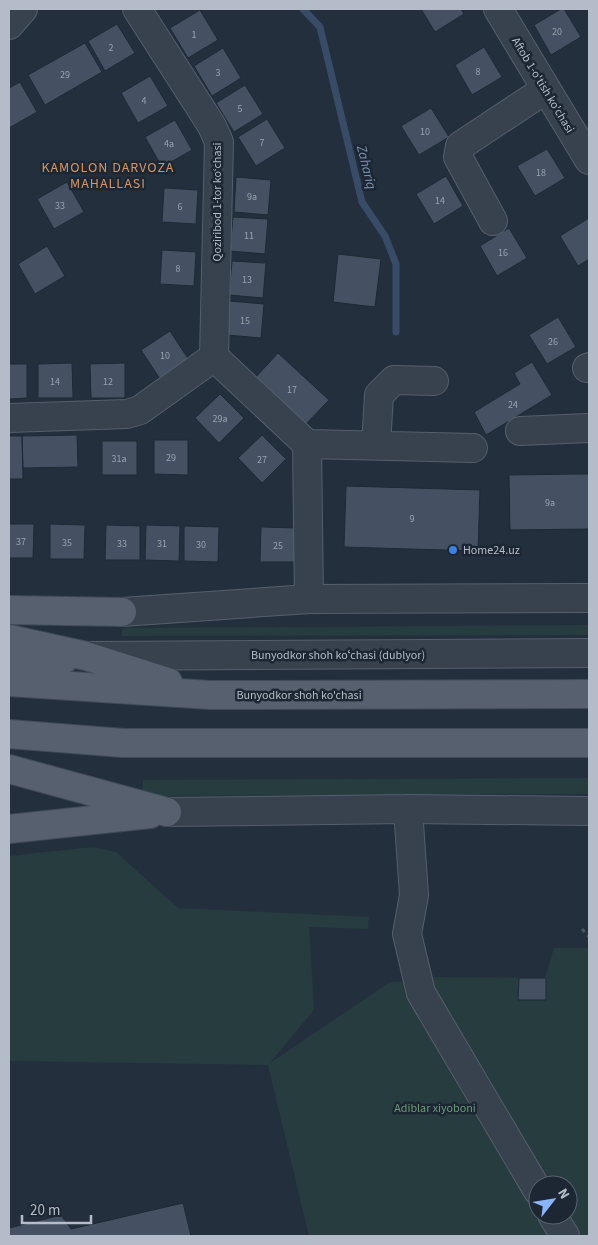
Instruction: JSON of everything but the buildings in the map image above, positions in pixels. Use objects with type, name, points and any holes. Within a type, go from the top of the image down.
[{"type":"main road","points":[[9,610],[122,612]]},
{"type":"main road","points":[[9,639],[86,656],[210,695]]},
{"type":"main road","points":[[9,665],[86,656]]},
{"type":"main road","name":"Bunyodkor shoh ko'chasi","points":[[9,682],[210,695],[589,694]]},
{"type":"main road","points":[[9,734],[123,743],[589,743]]},
{"type":"main road","points":[[9,769],[167,812]]},
{"type":"main road","points":[[9,830],[167,812]]},
{"type":"street","points":[[9,25],[23,9]]},
{"type":"street","name":"Qoziribod 1-tor ko‘chasi","points":[[137,9],[212,126],[219,142],[214,357]]},
{"type":"street","name":"Aftob 1-o'tish ko'chasi","points":[[499,9],[589,160]]},
{"type":"street","points":[[493,221],[458,157],[460,146],[546,89]]},
{"type":"street","points":[[9,418],[126,414],[140,410],[214,357],[307,444],[473,448]]},
{"type":"street","points":[[376,445],[379,396],[394,380],[434,380]]},
{"type":"street","points":[[520,431],[589,428]]},
{"type":"street","points":[[307,444],[309,599]]},
{"type":"street","points":[[122,612],[309,599],[589,598]]},
{"type":"street","name":"Bunyodkor shoh koʻchasi (dublyor)","points":[[86,656],[589,653]]},
{"type":"street","points":[[167,812],[408,809],[589,811]]},
{"type":"street","points":[[408,809],[414,895],[407,934],[421,993],[529,1175]]},
{"type":"street","points":[[558,1225],[565,1236]]},
{"type":"path","points":[[582,929],[589,937]]},
{"type":"green space","points":[[589,625],[589,635],[122,636],[122,628]]},
{"type":"green space","points":[[589,778],[589,794],[143,796],[143,780]]},
{"type":"green space","name":"Adiblar xiyoboni","points":[[92,847],[116,852],[178,908],[369,917],[368,929],[309,927],[314,1010],[270,1063],[390,982],[427,981],[430,977],[545,978],[554,948],[589,948],[589,1236],[309,1236],[268,1065],[9,1061],[9,856]]},
{"type":"waterway","name":"Zahariq","points":[[303,9],[320,27],[362,202],[385,236],[396,264],[396,332]]},
{"type":"place","name":"Home24.uz","points":[[453,550]]},
{"type":"district","name":"KAMOLON DARVOZA MAHALLASI","points":[[108,176]]}]
